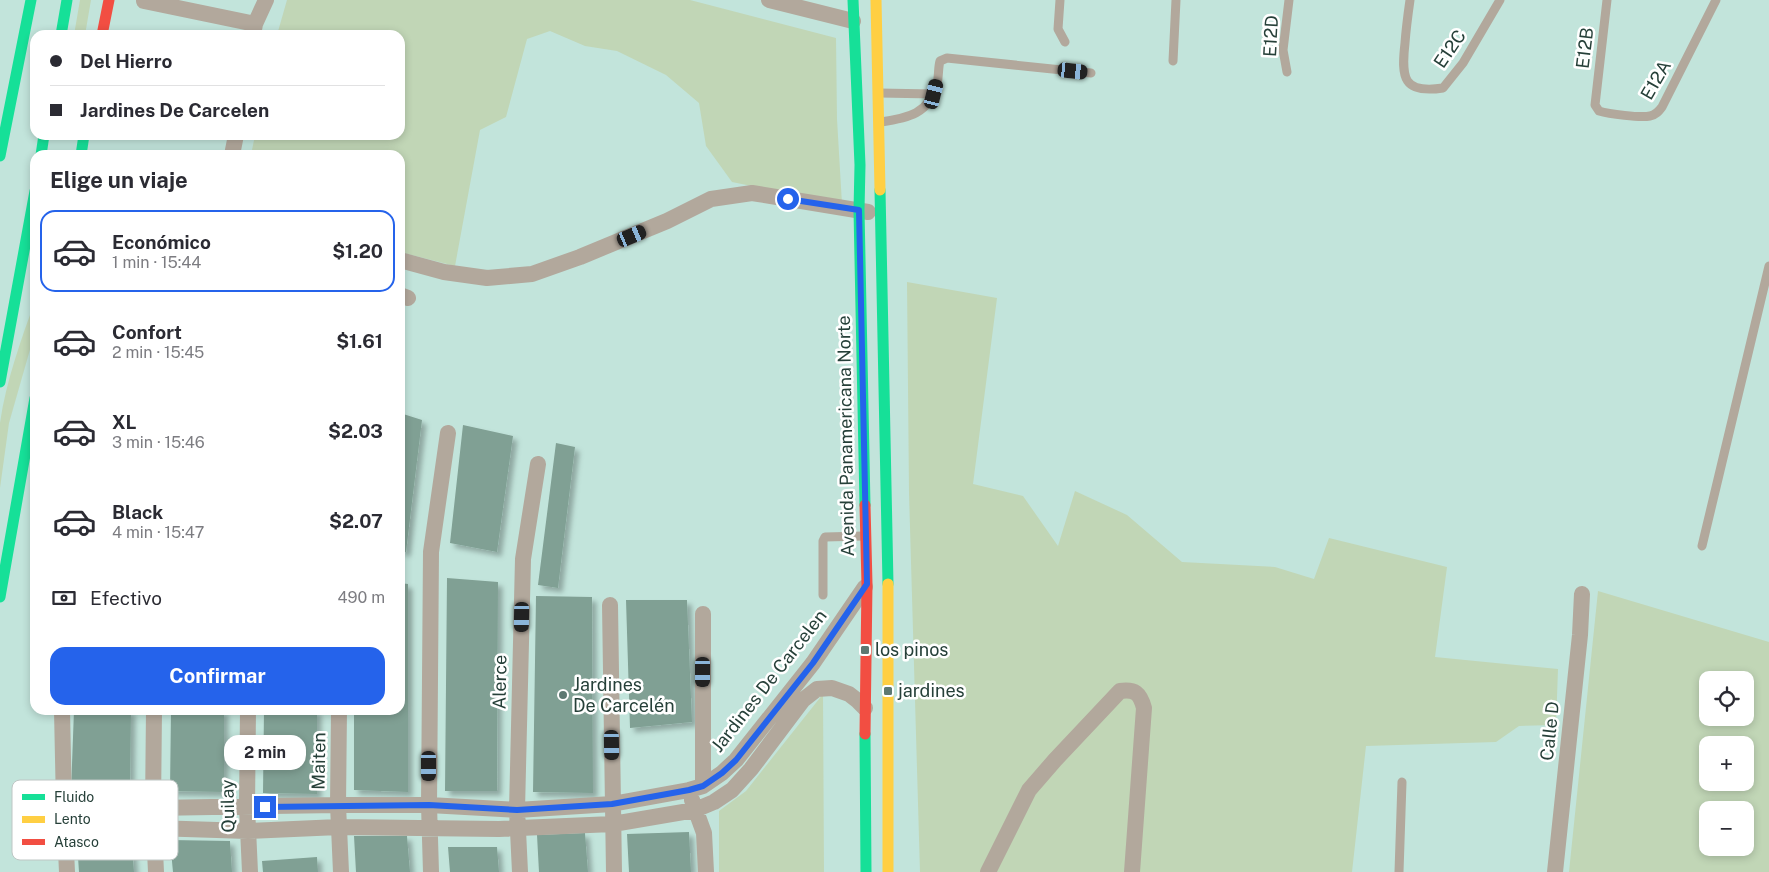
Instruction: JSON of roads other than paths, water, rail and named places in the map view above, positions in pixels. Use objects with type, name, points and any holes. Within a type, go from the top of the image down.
[{"type":"main road","points":[[0,156],[32,0]]},
{"type":"main road","points":[[62,30],[67,0]]},
{"type":"main road","points":[[103,30],[109,0]]},
{"type":"main road","name":"Avenida Panamericana Norte","points":[[853,0],[860,165],[859,210],[867,584],[865,708],[866,872]]},
{"type":"main road","points":[[876,0],[888,588],[888,872]]},
{"type":"main road","points":[[0,382],[30,220]]},
{"type":"main road","points":[[0,597],[30,426]]},
{"type":"street","points":[[144,1],[254,29],[266,0]]},
{"type":"street","points":[[769,0],[853,21]]},
{"type":"street","points":[[405,261],[444,272],[487,278],[532,274],[580,258],[658,225],[711,199],[752,193],[880,214]]},
{"type":"street","points":[[431,872],[429,805],[431,552],[448,433]]},
{"type":"street","name":"Alerce","points":[[520,872],[517,810],[524,559],[538,464]]},
{"type":"street","name":"Jardines De Carcelen","points":[[178,808],[429,805],[517,810],[612,804],[696,788],[722,773],[736,760],[813,663],[867,584]]},
{"type":"street","name":"Calle D","points":[[1555,872],[1580,635],[1582,594]]},
{"type":"street","points":[[610,605],[614,872]]},
{"type":"street","points":[[703,614],[695,810],[704,833],[706,872]]},
{"type":"street","points":[[178,829],[248,831],[339,827],[517,828],[613,824],[695,810],[714,802],[732,790],[752,769],[803,700],[817,689],[832,688],[849,694],[865,708]]},
{"type":"street","points":[[988,872],[1029,790],[1120,691],[1128,690],[1136,692],[1142,699],[1144,708],[1132,872]]},
{"type":"street","points":[[62,715],[63,780]]},
{"type":"street","points":[[153,780],[154,715]]},
{"type":"street","name":"Quilay","points":[[248,715],[247,807],[250,872]]},
{"type":"street","name":"Maiten","points":[[339,715],[338,805],[341,872]]},
{"type":"lane","points":[[1060,0],[1058,29],[1065,42]]},
{"type":"lane","points":[[1173,61],[1176,0]]},
{"type":"lane","name":"E12D","points":[[1287,72],[1282,50],[1289,0]]},
{"type":"lane","name":"E12C","points":[[1410,0],[1402,65],[1404,76],[1410,85],[1426,91],[1443,88],[1448,82],[1463,63],[1500,0]]},
{"type":"lane","name":"E12B","points":[[1595,100],[1607,0]]},
{"type":"lane","name":"E12A","points":[[1595,100],[1598,111],[1606,113],[1649,116],[1657,113],[1662,107],[1716,0]]},
{"type":"lane","points":[[876,38],[886,9]]},
{"type":"lane","points":[[878,122],[902,119],[913,115],[925,107],[934,94],[940,61],[946,58],[1091,73]]},
{"type":"lane","points":[[877,93],[934,94]]},
{"type":"lane","points":[[1702,546],[1769,266]]},
{"type":"lane","points":[[823,595],[825,537],[866,536]]},
{"type":"lane","points":[[1399,872],[1402,782]]},
{"type":"place","name":"los pinos","points":[[865,650]]},
{"type":"place","name":"jardines","points":[[888,691]]},
{"type":"place","name":"Jardines De Carcelén","points":[[563,695]]}]
